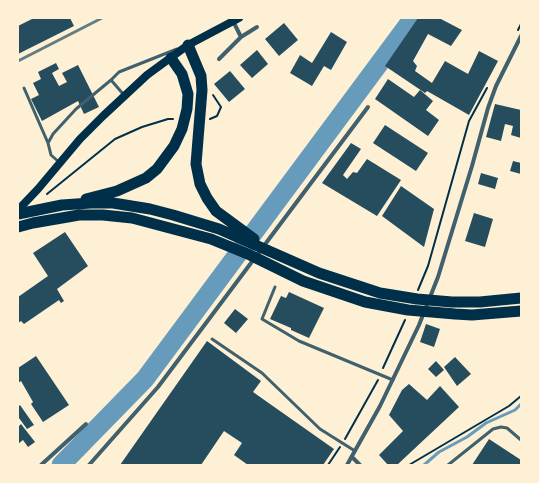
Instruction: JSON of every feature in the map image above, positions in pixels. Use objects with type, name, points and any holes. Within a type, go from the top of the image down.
[{"type":"highway","points":[[188,45],[201,76],[202,115],[196,164],[200,184],[206,198],[216,211],[268,250]]},
{"type":"highway","points":[[18,214],[117,191],[146,178],[157,169],[174,146],[182,129],[187,109],[188,94],[186,86],[182,74],[171,58]]},
{"type":"highway","points":[[62,205],[113,203],[150,209],[173,215],[219,229],[319,273],[380,293],[417,299],[452,302],[480,302],[521,298]]},
{"type":"highway","points":[[18,227],[79,215],[103,215],[132,218],[211,239],[250,255],[303,281],[366,302],[408,310],[447,314],[521,311]]},
{"type":"main road","points":[[18,210],[38,189],[80,139],[124,95],[147,75],[188,45],[236,19]]},
{"type":"street","points":[[236,19],[241,37]]},
{"type":"street","points":[[219,60],[241,37],[256,27]]},
{"type":"street","points":[[347,465],[393,380],[419,325],[438,277],[488,108],[496,86],[521,36]]},
{"type":"street","points":[[89,465],[158,387],[368,107]]},
{"type":"street","points":[[41,465],[86,424]]},
{"type":"street","points":[[352,457],[360,465]]},
{"type":"lane","points":[[48,143],[53,134],[76,109],[119,72],[188,45]]},
{"type":"lane","points":[[111,80],[124,95]]},
{"type":"lane","points":[[24,88],[48,143],[51,155],[60,163]]},
{"type":"lane","points":[[275,287],[262,319],[299,341],[393,380]]},
{"type":"lane","points":[[212,339],[262,373],[320,429],[355,451]]},
{"type":"lane","points":[[448,465],[493,429],[501,427],[507,428],[521,440]]},
{"type":"path","points":[[515,35],[521,24]]},
{"type":"path","points":[[416,294],[428,266],[469,121],[489,84]]},
{"type":"path","points":[[202,115],[212,118],[217,116],[221,107],[214,96],[212,89]]},
{"type":"path","points":[[42,198],[115,139],[142,127],[175,119]]},
{"type":"path","points":[[328,465],[349,433],[380,374],[407,316]]},
{"type":"path","points":[[409,465],[509,406],[521,396]]},
{"type":"building","points":[[34,18],[70,18],[74,26],[18,54],[18,26]]},
{"type":"building","points":[[418,18],[439,18],[462,30],[451,46],[428,34],[413,61],[417,66],[415,71],[432,83],[445,61],[468,74],[479,51],[498,61],[469,115],[427,91],[425,93],[385,66]]},
{"type":"building","points":[[284,23],[298,40],[279,56],[265,39]]},
{"type":"building","points":[[331,32],[347,42],[331,70],[324,66],[312,86],[290,73],[300,55],[312,63]]},
{"type":"building","points":[[257,50],[268,64],[252,78],[240,65]]},
{"type":"building","points":[[56,63],[59,69],[52,73],[59,86],[67,82],[62,73],[78,65],[99,107],[84,114],[78,101],[42,121],[31,99],[39,95],[33,83],[41,79],[38,72]]},
{"type":"building","points":[[230,71],[245,89],[229,102],[214,84]]},
{"type":"building","points":[[388,79],[414,97],[420,90],[433,101],[426,110],[439,120],[428,136],[375,99]]},
{"type":"building","points":[[495,104],[521,110],[521,138],[511,135],[513,126],[505,124],[501,141],[486,137]]},
{"type":"building","points":[[385,125],[428,153],[416,171],[373,143]]},
{"type":"building","points":[[351,143],[361,149],[343,175],[347,179],[353,172],[357,173],[367,159],[401,180],[377,216],[322,183]]},
{"type":"building","points":[[513,161],[521,163],[521,174],[510,171]]},
{"type":"building","points":[[481,173],[498,178],[495,189],[478,184]]},
{"type":"building","points":[[401,186],[434,209],[424,247],[382,216]]},
{"type":"building","points":[[474,213],[493,219],[485,247],[465,241]]},
{"type":"building","points":[[65,232],[88,266],[57,289],[64,301],[61,303],[59,300],[24,324],[21,321],[18,323],[18,297],[48,276],[33,253]]},
{"type":"building","points":[[289,292],[324,308],[309,338],[270,319],[281,296],[286,298]]},
{"type":"building","points":[[235,309],[248,319],[236,333],[224,323]]},
{"type":"building","points":[[426,324],[440,329],[434,347],[420,342]]},
{"type":"building","points":[[207,341],[261,381],[253,392],[334,449],[323,465],[248,465],[234,455],[242,443],[224,431],[201,465],[120,465]]},
{"type":"building","points":[[36,356],[69,405],[43,422],[31,404],[33,402],[21,381],[18,383],[18,368]]},
{"type":"building","points":[[455,357],[471,374],[457,386],[444,367]]},
{"type":"building","points":[[436,361],[444,370],[436,377],[428,369]]},
{"type":"building","points":[[409,384],[427,400],[440,386],[459,407],[397,465],[388,465],[379,455],[403,431],[389,415],[402,390]]},
{"type":"building","points":[[20,405],[34,425],[27,429],[19,418],[18,419],[18,407]]},
{"type":"building","points":[[21,424],[35,442],[28,447],[23,440],[18,444],[18,427]]},
{"type":"building","points":[[489,439],[521,460],[521,465],[472,465]]},
{"type":"waterway","points":[[61,465],[145,379],[413,18]]},
{"type":"waterway","points":[[424,465],[439,452],[467,437],[486,423],[515,410],[521,404]]},
{"type":"railway","points":[[18,61],[102,18]]}]
